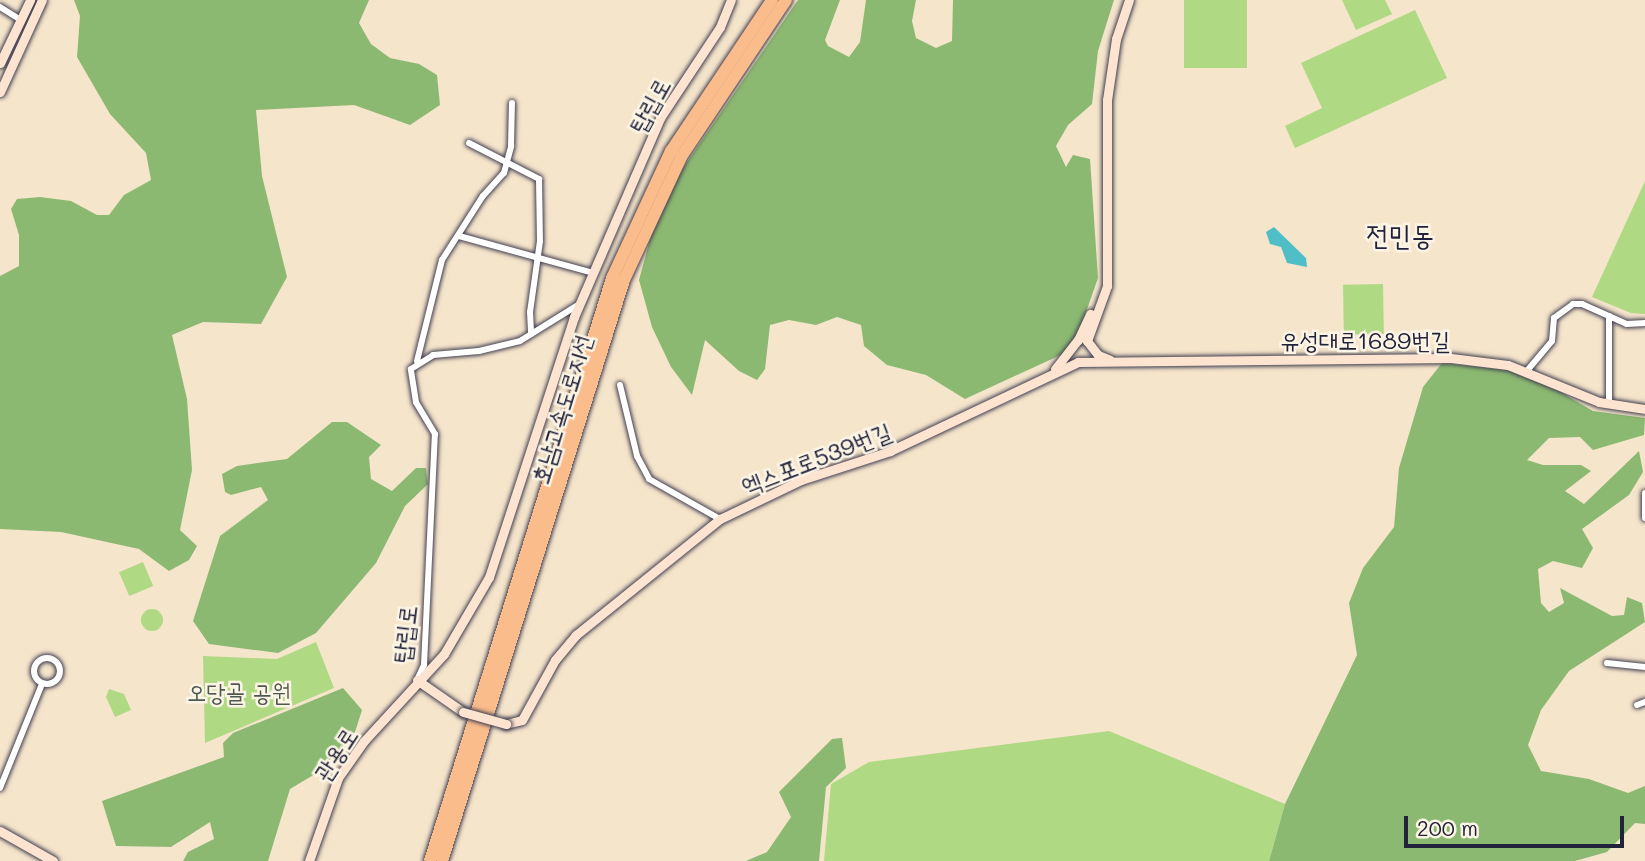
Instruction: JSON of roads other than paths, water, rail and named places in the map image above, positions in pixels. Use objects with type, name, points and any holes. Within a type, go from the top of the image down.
[{"type":"highway","name":"호남고속도로지선","points":[[430,861],[612,278],[671,151],[772,0]]},
{"type":"highway","name":"호남고속도로지선","points":[[442,861],[624,280],[681,157],[786,0]]},
{"type":"street","points":[[0,64],[30,0]]},
{"type":"street","points":[[0,92],[43,0]]},
{"type":"street","name":"탑립로","points":[[417,680],[444,654],[489,577],[580,304],[593,273],[660,118],[720,27],[731,0]]},
{"type":"street","points":[[1048,375],[1070,350],[1082,341],[1107,278],[1107,100],[1116,39],[1129,0]]},
{"type":"street","points":[[0,7],[20,20]]},
{"type":"street","points":[[508,161],[512,103]]},
{"type":"street","points":[[469,143],[539,179],[538,256],[530,312],[531,334]]},
{"type":"street","name":"탑립로","points":[[417,680],[424,665],[436,484],[435,434],[416,402],[410,380],[442,260],[508,161]]},
{"type":"street","points":[[459,236],[593,273]]},
{"type":"street","points":[[417,361],[444,353],[509,345],[580,304]]},
{"type":"street","points":[[1526,372],[1552,341],[1554,318],[1573,304],[1627,324],[1645,323]]},
{"type":"street","points":[[1609,316],[1609,404]]},
{"type":"street","points":[[1082,341],[1093,351],[1114,361]]},
{"type":"street","points":[[1070,350],[1083,361]]},
{"type":"street","points":[[1048,375],[1083,361],[1093,351]]},
{"type":"street","name":"유성대로1689번길","points":[[1083,361],[1451,358],[1508,365],[1609,404],[1645,409]]},
{"type":"street","name":"엑스포로539번길","points":[[417,680],[463,712],[506,724],[522,720],[555,660],[576,635],[720,519],[801,480],[890,451],[1005,400],[1048,375]]},
{"type":"street","points":[[620,385],[637,456],[649,479],[720,519]]},
{"type":"street","points":[[1645,493],[1645,518]]},
{"type":"street","points":[[44,658],[53,660],[59,675],[50,684],[42,684],[34,674],[35,666],[44,658]]},
{"type":"street","points":[[1607,663],[1645,667]]},
{"type":"street","name":"관용로","points":[[309,861],[338,778],[417,680]]},
{"type":"street","points":[[0,788],[42,684]]},
{"type":"street","points":[[1637,705],[1645,702]]},
{"type":"street","points":[[0,831],[53,861]]},
{"type":"water","points":[[1274,227],[1306,258],[1307,267],[1287,263],[1281,247],[1270,244],[1266,232]]},
{"type":"district","name":"전민동","points":[[1400,234]]},
{"type":"park label","name":"오당골 공원","points":[[239,692]]}]
